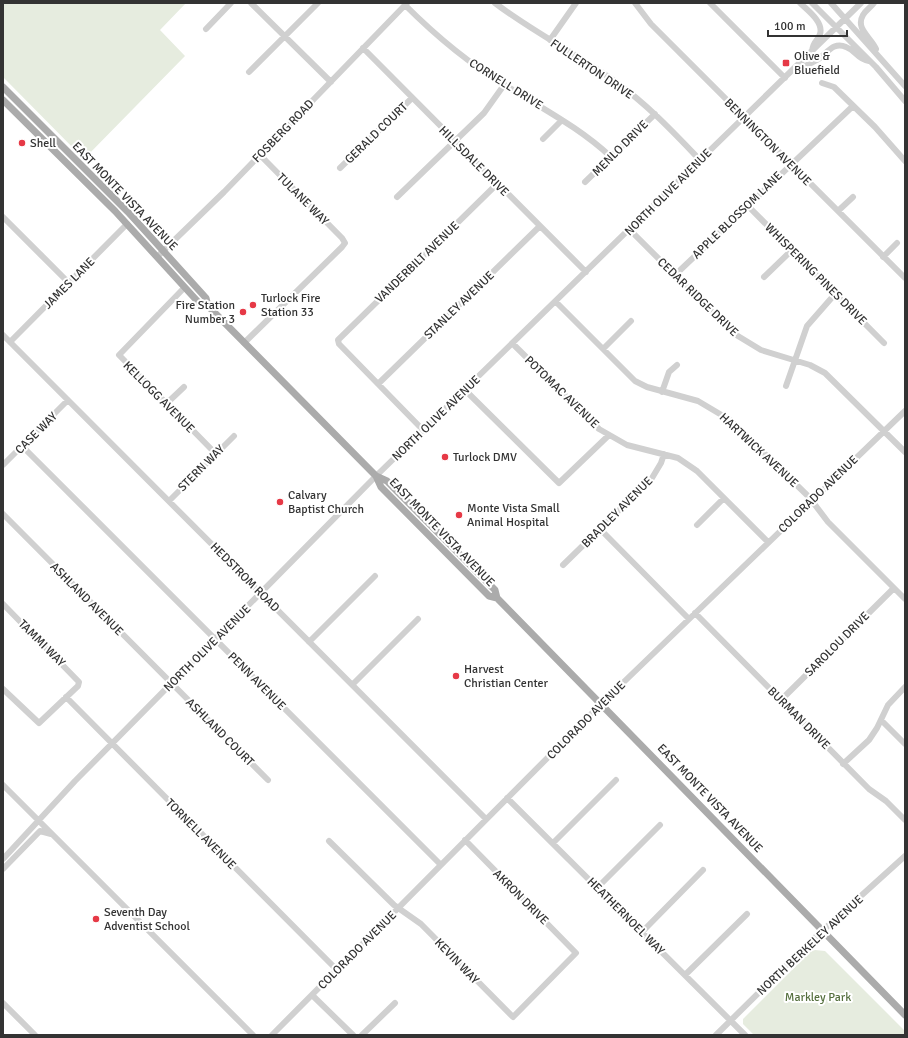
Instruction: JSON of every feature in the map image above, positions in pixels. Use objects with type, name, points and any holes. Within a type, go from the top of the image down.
[{"type":"main road","name":"EAST MONTE VISTA AVENUE","points":[[3,87],[128,212],[206,298],[208,306],[376,476],[381,487],[489,596],[497,598]]},
{"type":"main road","name":"EAST MONTE VISTA AVENUE","points":[[3,100],[128,224],[184,288],[200,304],[208,306]]},
{"type":"main road","name":"EAST MONTE VISTA AVENUE","points":[[376,476],[387,481],[476,571],[494,590],[497,598],[602,703],[905,1015]]},
{"type":"main road","points":[[448,555],[461,563],[471,572],[476,571]]},
{"type":"street","points":[[206,29],[231,3]]},
{"type":"street","points":[[251,3],[331,82]]},
{"type":"street","points":[[249,72],[318,3]]},
{"type":"street","name":"FULLERTON DRIVE","points":[[495,3],[550,40],[598,69],[638,99],[655,114],[700,160]]},
{"type":"street","points":[[550,40],[576,3]]},
{"type":"street","name":"BENNINGTON AVENUE","points":[[636,3],[651,24],[743,118],[905,278]]},
{"type":"street","points":[[710,3],[787,76],[818,60],[829,50],[837,46],[847,47],[861,60],[869,61]]},
{"type":"street","points":[[800,3],[819,24],[821,32],[813,42],[812,51]]},
{"type":"street","points":[[812,3],[869,61],[905,101]]},
{"type":"street","points":[[831,3],[905,86]]},
{"type":"street","name":"NORTH OLIVE AVENUE","points":[[3,859],[112,744],[376,476],[630,230],[861,3]]},
{"type":"street","points":[[874,3],[864,14],[861,22],[864,32],[874,44],[878,56]]},
{"type":"street","name":"FOSBERG ROAD","points":[[157,257],[260,156],[406,4]]},
{"type":"street","name":"CORNELL DRIVE","points":[[406,4],[450,46],[504,85],[562,120],[611,157]]},
{"type":"street","name":"HILLSDALE DRIVE","points":[[363,48],[586,272]]},
{"type":"street","points":[[822,83],[834,87],[905,161]]},
{"type":"street","points":[[397,197],[488,108],[504,85]]},
{"type":"street","name":"GERALD COURT","points":[[340,168],[412,98]]},
{"type":"street","name":"APPLE BLOSSOM LANE","points":[[675,275],[853,106]]},
{"type":"street","name":"MENLO DRIVE","points":[[585,182],[655,114]]},
{"type":"street","points":[[543,139],[562,120]]},
{"type":"street","name":"TULANE WAY","points":[[244,343],[345,243],[342,238],[260,156]]},
{"type":"street","name":"VANDERBILT AVENUE","points":[[378,384],[339,344],[338,341],[497,184]]},
{"type":"street","points":[[838,211],[852,197]]},
{"type":"street","name":"WHISPERING PINES DRIVE","points":[[747,205],[884,343]]},
{"type":"street","points":[[3,218],[68,283]]},
{"type":"street","name":"JAMES LANE","points":[[10,342],[128,224]]},
{"type":"street","name":"STANLEY AVENUE","points":[[378,384],[540,226]]},
{"type":"street","name":"CEDAR RIDGE DRIVE","points":[[630,230],[733,333],[761,350],[818,369],[832,379],[905,452]]},
{"type":"street","points":[[883,257],[897,243]]},
{"type":"street","points":[[764,277],[792,250]]},
{"type":"street","name":"KELLOGG AVENUE","points":[[184,288],[119,354],[216,454]]},
{"type":"street","points":[[786,386],[806,326],[836,294]]},
{"type":"street","name":"HARTWICK AVENUE","points":[[556,302],[635,380],[662,392],[698,401],[722,414],[750,438],[812,500],[828,522],[905,599]]},
{"type":"street","points":[[603,349],[631,321]]},
{"type":"street","name":"HEDSTROM ROAD","points":[[3,335],[486,819]]},
{"type":"street","name":"POTOMAC AVENUE","points":[[513,344],[584,416],[608,436],[640,450],[678,458],[692,466],[768,542]]},
{"type":"street","points":[[662,392],[668,372],[677,365]]},
{"type":"street","points":[[378,384],[424,430]]},
{"type":"street","points":[[166,404],[184,386]]},
{"type":"street","points":[[465,390],[559,483],[563,481],[608,436]]},
{"type":"street","name":"CASE WAY","points":[[3,465],[68,400]]},
{"type":"street","name":"COLORADO AVENUE","points":[[272,1035],[602,703],[905,411]]},
{"type":"street","name":"STERN WAY","points":[[169,501],[234,436]]},
{"type":"street","name":"PENN AVENUE","points":[[22,446],[440,865]]},
{"type":"street","name":"BRADLEY AVENUE","points":[[563,565],[652,478],[662,463],[664,454]]},
{"type":"street","points":[[697,525],[724,498]]},
{"type":"street","name":"ASHLAND AVENUE","points":[[3,514],[172,684]]},
{"type":"street","points":[[600,529],[689,619]]},
{"type":"street","points":[[309,642],[375,576]]},
{"type":"street","name":"SAROLOU DRIVE","points":[[781,700],[894,588]]},
{"type":"street","name":"TAMMI WAY","points":[[3,604],[79,682],[66,698]]},
{"type":"street","name":"BURMAN DRIVE","points":[[695,613],[868,789],[886,801],[905,820]]},
{"type":"street","points":[[352,685],[418,619]]},
{"type":"street","name":"ASHLAND COURT","points":[[172,684],[268,780]]},
{"type":"street","points":[[843,764],[869,740],[888,705],[905,687]]},
{"type":"street","points":[[3,689],[39,723],[66,698]]},
{"type":"street","name":"TORNELL AVENUE","points":[[66,698],[337,970]]},
{"type":"street","points":[[881,720],[905,744]]},
{"type":"street","points":[[553,843],[616,780]]},
{"type":"street","points":[[3,785],[253,1035]]},
{"type":"street","name":"HEATHERNOEL WAY","points":[[507,798],[745,1035]]},
{"type":"street","points":[[597,888],[660,824]]},
{"type":"street","points":[[3,869],[40,832],[46,832],[54,836]]},
{"type":"street","name":"AKRON DRIVE","points":[[465,840],[576,953],[513,1017]]},
{"type":"street","name":"KEVIN WAY","points":[[329,841],[398,908],[421,924],[513,1017]]},
{"type":"street","name":"NORTH BERKELEY AVENUE","points":[[716,1035],[730,1020],[905,856]]},
{"type":"street","points":[[642,932],[703,870]]},
{"type":"street","points":[[685,975],[747,914]]},
{"type":"street","points":[[312,995],[353,1035]]},
{"type":"street","points":[[3,1003],[35,1035]]},
{"type":"street","points":[[362,1035],[395,1003]]},
{"type":"green space","points":[[3,3],[186,3],[160,30],[185,56],[84,159],[3,77]]},
{"type":"green space","name":"Markley Park","points":[[815,950],[825,951],[905,1031],[905,1035],[754,1035],[743,1024],[743,1019],[810,952]]},
{"type":"place","name":"Olive & Bluefield","points":[[786,63]]},
{"type":"place","name":"Shell","points":[[22,143]]},
{"type":"place","name":"Turlock Fire Station 33","points":[[253,305]]},
{"type":"place","name":"Fire Station Number 3","points":[[243,312]]},
{"type":"place","name":"Turlock DMV","points":[[445,457]]},
{"type":"place","name":"Calvary Baptist Church","points":[[280,502]]},
{"type":"place","name":"Monte Vista Small Animal Hospital","points":[[459,515]]},
{"type":"place","name":"Harvest Christian Center","points":[[456,676]]},
{"type":"place","name":"Seventh Day Adventist School","points":[[96,919]]}]
